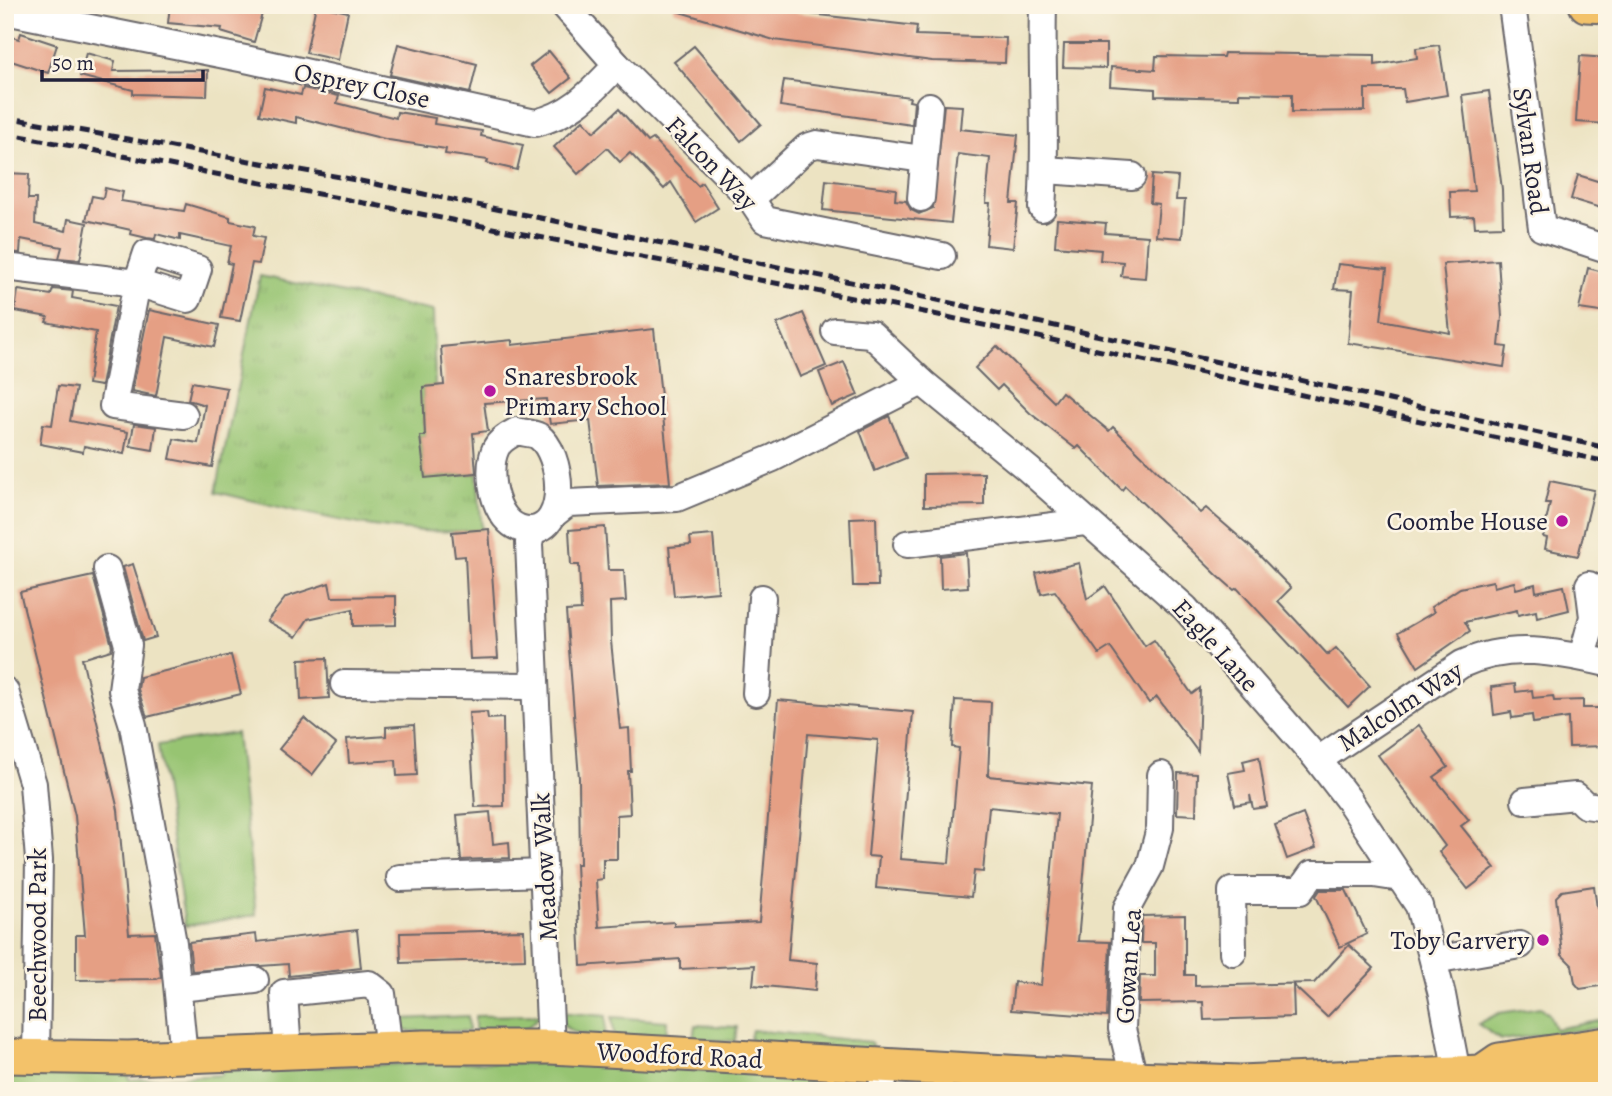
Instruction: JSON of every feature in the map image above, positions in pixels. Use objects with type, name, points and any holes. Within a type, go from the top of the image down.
[{"type":"main road","points":[[1586,5],[1607,6]]},
{"type":"main road","name":"Woodford Road","points":[[21,1057],[551,1047],[883,1078],[1133,1078],[1240,1086],[1320,1085],[1469,1072],[1506,1080],[1541,1080],[1593,1062]]},
{"type":"street","name":"Falcon Way","points":[[564,5],[617,65],[751,199],[765,220],[942,256]]},
{"type":"street","points":[[1042,208],[1045,170],[1041,94],[1043,5]]},
{"type":"street","name":"Sylvan Road","points":[[1512,5],[1542,228],[1607,249]]},
{"type":"street","name":"Osprey Close","points":[[5,11],[237,57],[535,123],[558,118],[584,99],[617,65]]},
{"type":"street","points":[[921,198],[929,106]]},
{"type":"street","points":[[751,199],[807,147],[817,144],[923,159]]},
{"type":"street","points":[[1045,170],[1132,176]]},
{"type":"street","points":[[5,267],[137,283],[113,406],[184,415]]},
{"type":"street","name":"Eagle Lane","points":[[835,331],[871,334],[922,382],[1028,469],[1185,608],[1318,760],[1348,799],[1419,906],[1469,1072]]},
{"type":"street","points":[[561,509],[558,469],[551,450],[537,435],[517,431],[497,446],[489,471],[493,495],[506,517],[530,537],[561,509],[677,498],[773,458],[922,382]]},
{"type":"street","points":[[907,544],[1085,522]]},
{"type":"street","name":"Meadow Walk","points":[[530,537],[551,1047]]},
{"type":"street","points":[[107,569],[128,645],[122,690],[136,738],[178,988],[184,1056]]},
{"type":"street","points":[[1589,585],[1594,660]]},
{"type":"street","points":[[756,693],[762,598]]},
{"type":"street","name":"Malcolm Way","points":[[1318,760],[1417,693],[1477,657],[1519,650],[1546,650],[1594,660]]},
{"type":"street","points":[[344,684],[536,686]]},
{"type":"street","name":"Beechwood Park","points":[[5,691],[33,784],[39,896],[21,1057]]},
{"type":"street","name":"Gowan Lea","points":[[1133,1078],[1122,1029],[1128,908],[1150,866],[1160,828],[1161,775]]},
{"type":"street","points":[[1525,801],[1576,796],[1585,805],[1607,808]]},
{"type":"street","points":[[400,878],[544,873]]},
{"type":"street","points":[[1233,952],[1232,891],[1300,891],[1312,874],[1374,874],[1400,878]]},
{"type":"street","points":[[1434,960],[1520,945]]},
{"type":"street","points":[[178,988],[255,980]]},
{"type":"street","points":[[288,1052],[284,993],[369,984],[382,995],[389,1048]]},
{"type":"green space","points":[[260,276],[433,311],[435,386],[423,388],[425,436],[420,436],[425,478],[477,473],[482,530],[447,532],[381,527],[216,492]]},
{"type":"green space","points":[[236,733],[256,915],[185,926],[158,745]]},
{"type":"green space","points":[[1541,1007],[1549,1014],[1555,1029],[1604,1020],[1605,1027],[1501,1040],[1478,1024],[1499,1013]]},
{"type":"green space","points":[[558,1012],[606,1016],[605,1036],[570,1030]]},
{"type":"green space","points":[[541,1015],[525,1030],[475,1031],[475,1016]]},
{"type":"green space","points":[[468,1016],[469,1031],[405,1031],[402,1019]]},
{"type":"green space","points":[[612,1017],[667,1021],[666,1036],[614,1036]]},
{"type":"green space","points":[[695,1025],[737,1027],[735,1041],[693,1039]]},
{"type":"green space","points":[[752,1030],[870,1042],[872,1045],[871,1049],[754,1045],[750,1038]]},
{"type":"green space","points":[[470,1062],[613,1065],[868,1080],[868,1091],[5,1091],[5,1070],[128,1072],[129,1080],[222,1075],[222,1070]]},
{"type":"green space","points":[[904,1081],[1009,1088],[1009,1091],[895,1091],[895,1086]]},
{"type":"building","points":[[170,5],[247,5],[263,10],[254,42],[221,32],[222,28],[168,23]]},
{"type":"building","points":[[316,5],[348,12],[338,60],[306,53]]},
{"type":"building","points":[[674,5],[776,5],[774,10],[917,26],[916,35],[1006,38],[1005,63],[932,61],[774,40],[673,10]]},
{"type":"building","points":[[21,33],[57,45],[48,73],[5,59],[5,35],[19,39]]},
{"type":"building","points":[[398,44],[477,64],[470,93],[390,75]]},
{"type":"building","points":[[1064,44],[1106,44],[1106,68],[1063,67]]},
{"type":"building","points":[[1439,45],[1447,95],[1405,102],[1403,89],[1365,89],[1365,111],[1292,112],[1292,94],[1239,93],[1239,98],[1155,96],[1155,89],[1110,86],[1111,67],[1155,70],[1156,56],[1223,57],[1224,53],[1375,55],[1375,65],[1417,58],[1416,48]]},
{"type":"building","points":[[694,46],[761,124],[741,141],[674,62]]},
{"type":"building","points":[[549,51],[571,78],[552,93],[530,66]]},
{"type":"building","points":[[86,53],[115,61],[113,71],[208,70],[207,96],[133,94],[133,90],[80,76]]},
{"type":"building","points":[[1580,56],[1607,58],[1607,124],[1576,122]]},
{"type":"building","points":[[784,80],[910,97],[909,101],[914,102],[912,125],[780,106]]},
{"type":"building","points":[[265,87],[301,95],[303,88],[339,96],[337,103],[396,118],[397,112],[435,118],[434,124],[482,131],[481,136],[523,145],[517,170],[487,163],[488,160],[445,154],[446,149],[389,140],[296,117],[296,123],[259,115]]},
{"type":"building","points":[[1489,91],[1502,189],[1503,226],[1475,227],[1474,216],[1451,217],[1450,192],[1474,191],[1462,95]]},
{"type":"building","points":[[944,105],[962,106],[960,129],[1018,135],[1011,203],[1018,203],[1013,248],[986,245],[990,158],[958,154],[951,223],[823,210],[826,180],[896,189],[895,200],[906,201],[911,210],[919,214],[933,208]]},
{"type":"building","points":[[619,109],[648,142],[653,139],[698,186],[702,183],[718,208],[696,222],[671,182],[664,189],[630,153],[620,162],[607,148],[578,174],[554,147],[583,120],[594,132]]},
{"type":"building","points":[[5,173],[29,174],[28,199],[36,199],[35,224],[66,231],[68,219],[87,223],[80,260],[59,258],[62,247],[21,239],[20,253],[5,252]]},
{"type":"building","points":[[1152,175],[1178,177],[1176,200],[1185,200],[1182,238],[1156,236],[1159,204],[1150,203]]},
{"type":"building","points":[[1578,175],[1607,184],[1607,210],[1571,199]]},
{"type":"building","points":[[105,188],[123,192],[121,201],[184,211],[186,204],[230,217],[230,221],[255,226],[253,236],[264,238],[259,264],[252,263],[240,321],[221,318],[232,264],[227,263],[231,246],[180,235],[180,240],[156,234],[155,239],[147,238],[130,234],[131,230],[86,220],[92,196],[103,198]]},
{"type":"building","points":[[1057,219],[1106,223],[1105,233],[1148,236],[1145,278],[1121,276],[1123,262],[1100,260],[1101,250],[1055,246]]},
{"type":"building","points":[[1498,260],[1502,317],[1499,346],[1507,347],[1504,367],[1348,343],[1353,290],[1334,289],[1338,264],[1387,269],[1381,320],[1450,333],[1443,264]]},
{"type":"building","points":[[1588,268],[1607,273],[1607,313],[1579,309]]},
{"type":"building","points":[[53,289],[73,291],[72,298],[116,306],[101,386],[88,384],[96,332],[46,322],[48,317],[15,311],[18,290],[51,295]]},
{"type":"building","points":[[149,310],[219,325],[214,347],[167,337],[156,396],[132,391]]},
{"type":"building","points":[[803,313],[826,366],[800,377],[777,324]]},
{"type":"building","points":[[654,329],[670,483],[598,486],[590,420],[550,424],[546,399],[484,403],[488,431],[473,433],[476,473],[425,478],[420,436],[425,436],[423,387],[444,385],[441,347],[512,340],[512,345]]},
{"type":"building","points":[[997,346],[1054,402],[1062,392],[1109,431],[1113,427],[1200,513],[1206,508],[1252,548],[1291,588],[1278,601],[1328,655],[1336,648],[1370,686],[1348,707],[1237,588],[1234,590],[1218,576],[1125,486],[1122,490],[1079,446],[1076,449],[1030,413],[1002,385],[997,390],[975,368]]},
{"type":"building","points":[[844,362],[858,395],[832,406],[819,372]]},
{"type":"building","points":[[192,382],[227,388],[212,467],[170,459],[174,439],[198,443],[205,405],[188,400]]},
{"type":"building","points":[[58,386],[76,388],[70,421],[128,432],[124,454],[84,446],[83,452],[40,444],[43,424],[52,425]]},
{"type":"building","points":[[889,416],[906,458],[875,471],[860,431]]},
{"type":"building","points":[[134,424],[156,427],[153,450],[130,446]]},
{"type":"building","points":[[984,473],[984,505],[924,506],[924,474]]},
{"type":"building","name":"Coombe House","points":[[1550,481],[1594,490],[1578,556],[1545,549],[1547,538],[1543,537],[1550,503],[1545,503]]},
{"type":"building","points":[[876,517],[878,586],[853,586],[850,518]]},
{"type":"building","points":[[605,527],[608,570],[624,570],[626,601],[610,602],[611,641],[620,729],[629,728],[631,771],[628,771],[630,814],[617,815],[617,859],[603,859],[603,879],[596,880],[599,927],[674,922],[674,926],[759,922],[778,700],[913,712],[900,859],[949,863],[959,748],[952,747],[955,700],[991,702],[988,776],[1092,786],[1078,941],[1110,942],[1107,1017],[1011,1010],[1014,982],[1041,985],[1057,814],[989,807],[983,872],[974,871],[971,897],[876,888],[879,857],[868,856],[878,740],[808,734],[788,960],[817,963],[815,991],[753,985],[755,965],[680,969],[680,959],[581,966],[576,864],[580,864],[579,778],[566,611],[581,610],[579,565],[571,565],[569,530]]},
{"type":"building","points":[[489,529],[498,658],[470,659],[465,556],[455,557],[452,532]]},
{"type":"building","points":[[713,535],[718,592],[674,596],[669,547],[691,545],[690,537]]},
{"type":"building","points":[[966,553],[968,587],[941,589],[940,556]]},
{"type":"building","points":[[1079,563],[1087,599],[1105,586],[1145,646],[1154,640],[1192,694],[1200,688],[1198,752],[1157,697],[1149,703],[1110,647],[1099,654],[1055,591],[1041,594],[1036,573]]},
{"type":"building","points":[[133,564],[156,637],[143,641],[123,567]]},
{"type":"building","points":[[93,576],[112,646],[111,650],[82,659],[118,810],[129,934],[155,933],[161,977],[157,979],[76,980],[76,935],[85,935],[75,816],[20,592]]},
{"type":"building","points":[[1493,581],[1494,587],[1514,582],[1516,589],[1535,584],[1536,592],[1564,586],[1569,610],[1537,618],[1536,611],[1518,615],[1517,610],[1465,622],[1470,631],[1418,667],[1398,633],[1434,612],[1431,607],[1460,588]]},
{"type":"building","points":[[329,583],[332,597],[396,596],[396,625],[353,626],[353,609],[308,619],[296,637],[267,621],[286,597]]},
{"type":"building","points":[[231,655],[241,694],[147,717],[138,689],[140,677]]},
{"type":"building","points":[[327,658],[329,698],[301,700],[299,659]]},
{"type":"building","points":[[1515,684],[1516,692],[1532,690],[1533,698],[1553,696],[1554,701],[1583,700],[1583,708],[1607,708],[1607,746],[1569,747],[1568,718],[1533,723],[1532,715],[1512,718],[1511,712],[1494,715],[1491,687]]},
{"type":"building","points":[[487,712],[488,719],[503,718],[504,806],[475,807],[469,713]]},
{"type":"building","points":[[304,718],[336,744],[312,775],[279,749]]},
{"type":"building","points":[[414,725],[417,775],[397,776],[396,760],[349,763],[347,739],[386,736],[386,727]]},
{"type":"building","points":[[1419,725],[1448,767],[1434,777],[1469,820],[1461,826],[1495,868],[1468,889],[1439,852],[1445,846],[1378,755]]},
{"type":"building","points":[[1259,757],[1267,807],[1253,809],[1250,795],[1251,802],[1235,805],[1228,773],[1245,770],[1243,761]]},
{"type":"building","points":[[1178,773],[1197,774],[1196,815],[1177,814]]},
{"type":"building","points":[[490,812],[493,844],[509,842],[510,858],[461,860],[457,815]]},
{"type":"building","points":[[1303,814],[1316,848],[1287,859],[1275,825]]},
{"type":"building","points":[[1594,886],[1597,908],[1607,906],[1607,985],[1580,989],[1575,983],[1572,965],[1562,955],[1556,897],[1562,891]]},
{"type":"building","points":[[1320,890],[1346,890],[1367,934],[1340,947],[1316,896]]},
{"type":"building","points":[[1185,915],[1185,975],[1195,975],[1195,986],[1314,983],[1349,945],[1374,968],[1327,1017],[1293,985],[1294,1017],[1204,1020],[1203,1002],[1139,1003],[1140,976],[1155,976],[1155,943],[1141,943],[1142,916]]},
{"type":"building","points":[[357,930],[361,968],[289,976],[288,964],[192,971],[189,942],[256,934],[257,942]]},
{"type":"building","points":[[524,930],[525,959],[401,963],[400,933]]},
{"type":"railway","points":[[5,117],[356,180],[933,299],[1607,448]]},
{"type":"railway","points":[[5,133],[929,313],[1607,462]]},
{"type":"place","name":"Snaresbrook Primary School","points":[[490,391]]},
{"type":"place","name":"Coombe House","points":[[1562,521]]},
{"type":"place","name":"Toby Carvery","points":[[1543,940]]}]
